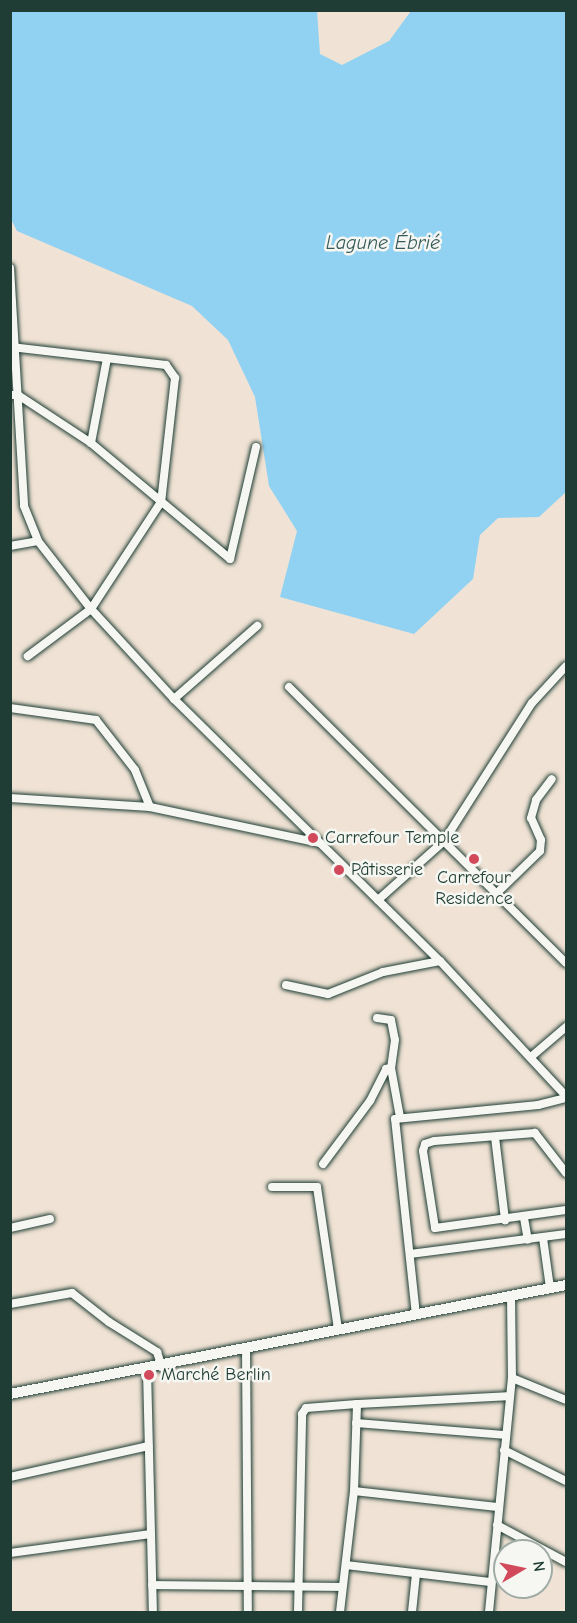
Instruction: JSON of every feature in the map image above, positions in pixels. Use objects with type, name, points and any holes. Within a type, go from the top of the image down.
[{"type":"street","points":[[10,268],[14,395],[24,506],[38,541],[91,609],[174,699],[440,961],[532,1056],[567,1097],[538,1105],[400,1117],[394,1123],[416,1315]]},
{"type":"street","points":[[13,348],[106,358],[173,370],[161,502],[91,609],[28,656]]},
{"type":"street","points":[[91,444],[106,358]]},
{"type":"street","points":[[14,395],[91,444],[230,559],[256,447]]},
{"type":"street","points":[[10,546],[38,541]]},
{"type":"street","points":[[174,699],[257,626]]},
{"type":"street","points":[[378,900],[444,841],[532,703],[567,666]]},
{"type":"street","points":[[289,687],[567,963]]},
{"type":"street","points":[[10,708],[96,720],[135,770],[150,807]]},
{"type":"street","points":[[497,893],[540,851],[542,840],[531,818],[536,800],[552,779]]},
{"type":"street","points":[[10,798],[150,807],[320,843]]},
{"type":"street","points":[[286,985],[328,994],[382,972],[440,961]]},
{"type":"street","points":[[377,1017],[391,1020],[395,1040],[391,1068],[392,1091],[400,1117]]},
{"type":"street","points":[[532,1056],[567,1027]]},
{"type":"street","points":[[323,1164],[337,1139],[370,1101],[380,1076],[391,1068]]},
{"type":"street","points":[[567,1173],[535,1133],[425,1144],[423,1161],[435,1228],[524,1218],[567,1210]]},
{"type":"street","points":[[495,1137],[505,1220]]},
{"type":"street","points":[[272,1187],[318,1187],[338,1329]]},
{"type":"street","points":[[524,1218],[528,1240]]},
{"type":"street","points":[[10,1228],[50,1219]]},
{"type":"street","points":[[410,1254],[567,1234]]},
{"type":"street","points":[[543,1238],[550,1288]]},
{"type":"street","points":[[10,1394],[147,1370],[246,1347],[567,1285]]},
{"type":"street","points":[[10,1304],[72,1293],[157,1352],[162,1367]]},
{"type":"street","points":[[489,1612],[504,1435],[512,1378],[511,1297]]},
{"type":"street","points":[[246,1347],[248,1612]]},
{"type":"street","points":[[147,1370],[153,1612]]},
{"type":"street","points":[[512,1378],[567,1400]]},
{"type":"street","points":[[298,1612],[302,1414],[306,1408],[508,1396]]},
{"type":"street","points":[[340,1612],[354,1491],[357,1404]]},
{"type":"street","points":[[356,1423],[504,1435]]},
{"type":"street","points":[[10,1477],[149,1446]]},
{"type":"street","points":[[504,1450],[567,1481]]},
{"type":"street","points":[[354,1491],[497,1507]]},
{"type":"street","points":[[497,1525],[567,1562]]},
{"type":"street","points":[[10,1553],[151,1534]]},
{"type":"street","points":[[346,1565],[490,1582]]},
{"type":"street","points":[[412,1612],[417,1574]]},
{"type":"street","points":[[152,1585],[248,1588],[299,1585],[342,1587]]},
{"type":"water","name":"Lagune Ébrié","points":[[10,11],[317,11],[320,54],[342,65],[389,41],[411,11],[566,11],[566,492],[539,517],[498,518],[480,535],[473,579],[414,634],[280,597],[297,531],[269,486],[255,397],[228,340],[192,306],[17,231],[10,217]]},
{"type":"place","name":"Carrefour Temple","points":[[313,838]]},
{"type":"place","name":"Carrefour Residence","points":[[474,859]]},
{"type":"place","name":"Pâtisserie","points":[[339,870]]},
{"type":"place","name":"Marché Berlin","points":[[149,1375]]}]
